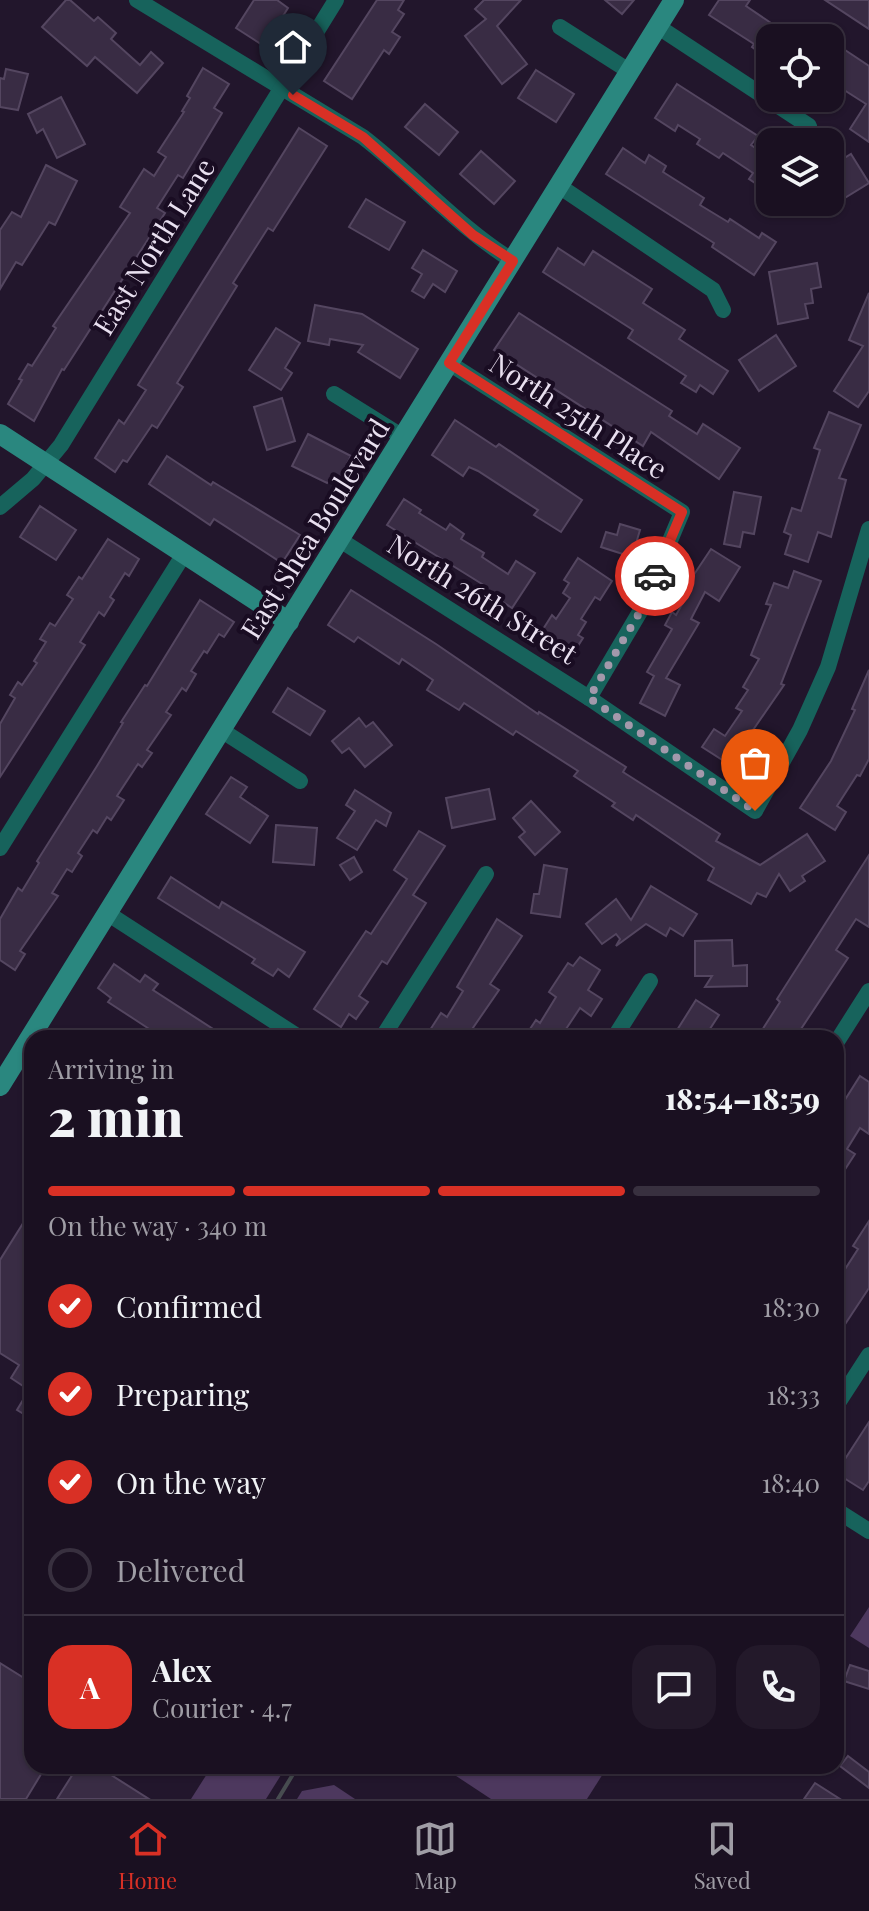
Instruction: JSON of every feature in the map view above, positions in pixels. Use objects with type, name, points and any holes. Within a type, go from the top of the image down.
[{"type":"street","points":[[137,0],[363,137],[473,235],[513,261]]},
{"type":"street","name":"East North Lane","points":[[0,507],[47,464],[336,0]]},
{"type":"street","name":"East Shea Boulevard","points":[[35,1030],[674,0]]},
{"type":"street","points":[[657,26],[809,126]]},
{"type":"street","points":[[560,27],[629,71]]},
{"type":"street","points":[[559,186],[713,290],[723,310]]},
{"type":"street","name":"North 25th Place","points":[[449,363],[682,512],[641,610],[589,698]]},
{"type":"street","points":[[334,394],[403,437]]},
{"type":"street","points":[[0,434],[289,622]]},
{"type":"street","name":"North 26th Street","points":[[340,540],[589,698],[755,811],[800,730],[828,667],[869,529]]},
{"type":"street","points":[[0,848],[184,554]]},
{"type":"street","points":[[221,730],[300,781]]},
{"type":"street","points":[[387,1030],[486,874]]},
{"type":"street","points":[[107,913],[288,1030]]},
{"type":"street","points":[[619,1030],[650,981]]},
{"type":"street","points":[[844,1030],[869,991]]},
{"type":"street","name":"East Shea Boulevard","points":[[0,1086],[24,1047]]},
{"type":"street","points":[[844,1394],[869,1355]]},
{"type":"street","points":[[844,1515],[869,1531]]},
{"type":"shaded area","points":[[869,1607],[869,1648],[850,1636]]},
{"type":"shaded area","points":[[207,1774],[282,1774],[266,1799],[191,1799]]},
{"type":"shaded area","points":[[453,1774],[603,1774],[587,1799],[491,1799]]},
{"type":"shaded area","points":[[334,1785],[355,1799],[297,1799],[302,1791]]},
{"type":"building","points":[[66,0],[94,21],[98,17],[116,33],[111,39],[140,65],[151,52],[163,63],[137,93],[95,57],[87,66],[42,27]]},
{"type":"building","points":[[254,0],[277,0],[288,8],[264,46],[236,28]]},
{"type":"building","points":[[377,0],[404,0],[398,10],[404,14],[392,32],[400,37],[389,54],[384,50],[352,99],[324,81]]},
{"type":"building","points":[[484,0],[521,0],[497,26],[527,64],[502,84],[465,36],[486,19],[475,9]]},
{"type":"building","points":[[605,0],[634,0],[622,14]]},
{"type":"building","points":[[719,0],[750,0],[746,6],[772,24],[756,24],[756,50],[752,47],[754,44],[709,15]]},
{"type":"building","points":[[825,0],[869,0],[869,29]]},
{"type":"building","points":[[844,49],[869,66],[869,142],[850,129],[866,104],[844,90]]},
{"type":"building","points":[[203,68],[229,84],[214,108],[222,113],[183,178],[178,175],[157,208],[165,213],[62,369],[34,421],[8,404],[22,380],[19,379],[28,364],[32,366],[56,328],[53,326],[130,213],[120,207],[144,169],[154,176],[166,157],[158,152],[184,112],[190,98],[187,96]]},
{"type":"building","points":[[6,69],[28,74],[18,110],[0,107],[0,78],[4,79]]},
{"type":"building","points":[[536,70],[574,94],[556,122],[518,98]]},
{"type":"building","points":[[677,84],[756,135],[751,145],[756,148],[756,184],[749,179],[753,173],[723,153],[719,158],[697,144],[700,139],[678,125],[675,131],[655,118]]},
{"type":"building","points":[[61,97],[85,144],[57,158],[43,129],[37,133],[28,114]]},
{"type":"building","points":[[425,104],[458,132],[439,155],[405,127]]},
{"type":"building","points":[[299,128],[327,146],[273,231],[268,228],[233,283],[237,286],[177,383],[183,387],[157,428],[152,425],[127,462],[123,460],[115,472],[95,458],[119,420],[124,424],[146,390],[138,385]]},
{"type":"building","points":[[623,148],[645,163],[649,155],[666,166],[663,172],[704,198],[700,205],[728,222],[730,219],[759,238],[762,233],[776,242],[754,275],[712,247],[714,243],[606,174]]},
{"type":"building","points":[[481,151],[515,181],[494,204],[460,174]]},
{"type":"building","points":[[851,154],[869,183],[844,198],[844,158]]},
{"type":"building","points":[[46,165],[77,181],[55,225],[49,222],[22,265],[16,262],[0,289],[0,230],[12,212],[21,217]]},
{"type":"building","points":[[366,199],[405,222],[389,250],[349,227]]},
{"type":"building","points":[[558,248],[584,265],[593,251],[652,289],[643,303],[685,330],[679,339],[728,371],[713,394],[700,385],[696,392],[681,383],[686,376],[628,338],[633,330],[543,272]]},
{"type":"building","points":[[423,250],[457,271],[445,292],[433,284],[424,298],[412,291],[422,274],[412,268]]},
{"type":"building","points":[[817,263],[821,287],[811,289],[813,303],[805,304],[808,318],[778,324],[769,272]]},
{"type":"building","points":[[869,293],[869,391],[858,407],[834,391],[863,346],[849,340]]},
{"type":"building","points":[[315,305],[362,314],[418,349],[400,378],[358,352],[363,345],[330,339],[329,345],[308,341]]},
{"type":"building","points":[[519,313],[672,411],[669,416],[697,434],[703,424],[740,448],[719,479],[651,432],[643,446],[494,350]]},
{"type":"building","points":[[276,328],[300,343],[285,368],[292,373],[281,390],[249,370]]},
{"type":"building","points":[[776,335],[796,366],[759,391],[739,360]]},
{"type":"building","points":[[282,398],[295,441],[267,450],[254,407]]},
{"type":"building","points":[[829,412],[861,425],[839,478],[846,480],[831,537],[818,532],[808,562],[785,554],[791,535],[784,532],[792,508],[801,511],[820,450],[814,448]]},
{"type":"building","points":[[455,420],[496,447],[499,444],[582,500],[561,532],[534,515],[538,510],[478,471],[469,467],[463,476],[432,455]]},
{"type":"building","points":[[308,434],[351,456],[339,480],[331,476],[327,483],[292,466]]},
{"type":"building","points":[[167,456],[211,485],[213,482],[300,535],[282,563],[214,519],[210,525],[149,484]]},
{"type":"building","points":[[734,492],[761,497],[754,534],[743,532],[740,547],[724,544]]},
{"type":"building","points":[[404,499],[446,530],[450,524],[464,534],[461,539],[484,553],[482,557],[508,574],[516,561],[535,573],[512,608],[480,587],[482,584],[387,525]]},
{"type":"building","points":[[40,506],[76,530],[56,560],[20,537]]},
{"type":"building","points":[[620,524],[640,530],[632,557],[601,547],[606,532],[617,535]]},
{"type":"building","points":[[108,539],[139,559],[129,576],[125,573],[110,597],[114,600],[104,616],[99,612],[80,642],[85,645],[0,777],[0,724],[15,698],[10,695],[18,682],[22,685],[37,663],[34,661],[46,642],[40,639],[50,623],[55,626],[73,599],[67,595],[79,577],[82,579]]},
{"type":"building","points":[[711,549],[740,567],[719,601],[705,592],[691,619],[699,623],[666,678],[680,685],[665,716],[640,703],[654,676],[647,672],[672,629],[665,625],[672,612],[676,615],[693,585],[689,582]]},
{"type":"building","points":[[578,558],[612,581],[600,600],[595,597],[581,619],[586,622],[578,635],[583,638],[572,655],[540,634],[552,615],[556,619],[570,598],[563,593],[569,583],[564,580]]},
{"type":"building","points":[[794,571],[821,581],[781,684],[784,685],[751,733],[758,738],[738,770],[702,747],[714,729],[725,736],[742,711],[736,708],[748,690],[743,687],[759,659],[751,655],[771,605],[766,604],[774,583],[788,588]]},
{"type":"building","points":[[351,590],[538,714],[626,767],[623,772],[720,834],[716,841],[760,865],[807,834],[825,861],[802,876],[805,881],[790,891],[779,874],[766,897],[757,893],[751,904],[708,880],[714,868],[636,815],[633,820],[612,806],[615,803],[574,776],[578,771],[516,731],[513,735],[464,703],[459,710],[427,690],[433,680],[402,659],[399,664],[358,637],[354,642],[328,625]]},
{"type":"building","points":[[200,600],[234,622],[224,637],[219,634],[207,653],[204,651],[191,671],[196,674],[186,691],[182,688],[166,712],[171,715],[147,750],[152,753],[142,767],[138,764],[117,796],[124,800],[111,820],[107,817],[97,833],[93,830],[78,853],[82,856],[72,872],[67,869],[52,893],[58,896],[20,951],[25,954],[15,970],[0,960],[0,919],[18,888],[22,891],[121,722]]},
{"type":"building","points":[[869,670],[869,759],[837,806],[846,812],[835,830],[800,808],[831,761],[855,710],[852,709]]},
{"type":"building","points":[[288,688],[325,711],[310,735],[273,712]]},
{"type":"building","points":[[359,718],[366,727],[373,722],[392,745],[365,767],[349,748],[342,753],[332,741]]},
{"type":"building","points":[[231,777],[247,787],[240,797],[268,816],[250,843],[206,814]]},
{"type":"building","points":[[489,789],[495,819],[452,828],[446,798]]},
{"type":"building","points":[[355,790],[391,813],[386,826],[376,820],[357,850],[337,838],[355,811],[346,805]]},
{"type":"building","points":[[531,801],[560,832],[535,855],[519,837],[525,832],[513,818]]},
{"type":"building","points":[[276,825],[317,828],[314,865],[273,862]]},
{"type":"building","points":[[419,831],[445,846],[413,895],[426,903],[387,964],[382,961],[359,996],[368,1002],[356,1019],[349,1014],[341,1027],[314,1009],[366,931],[371,934],[407,879],[394,870]]},
{"type":"building","points":[[869,855],[869,927],[856,919],[836,950],[848,958],[800,1030],[762,1030],[780,1002],[777,999]]},
{"type":"building","points":[[354,857],[362,872],[350,880],[340,865]]},
{"type":"building","points":[[544,865],[567,869],[560,917],[531,913],[534,894],[539,894]]},
{"type":"building","points":[[171,877],[219,908],[222,902],[305,952],[289,977],[278,969],[273,976],[252,963],[255,959],[158,898]]},
{"type":"building","points":[[651,886],[697,914],[683,936],[670,928],[666,936],[646,924],[616,946],[620,939],[616,934],[602,944],[586,924],[616,899],[631,920]]},
{"type":"building","points":[[497,919],[522,936],[490,984],[499,990],[472,1030],[430,1030],[441,1013],[447,1017],[463,991],[457,987]]},
{"type":"building","points":[[732,940],[733,966],[747,965],[747,986],[705,987],[712,976],[695,976],[695,941]]},
{"type":"building","points":[[580,957],[600,970],[588,990],[602,999],[591,1016],[580,1008],[565,1030],[529,1030],[536,1020],[540,1023],[556,997],[549,992],[568,963],[573,966]]},
{"type":"building","points":[[114,964],[140,982],[145,975],[158,984],[153,990],[215,1030],[151,1030],[108,1002],[111,998],[98,988]]},
{"type":"building","points":[[696,1000],[719,1015],[709,1030],[677,1030]]},
{"type":"building","points":[[860,1076],[869,1082],[869,1134],[860,1128],[847,1149],[855,1154],[844,1171],[844,1101]]},
{"type":"building","points":[[869,1221],[869,1288],[844,1326],[844,1271],[858,1249],[853,1246]]},
{"type":"building","points":[[24,1222],[24,1387],[11,1378],[19,1365],[0,1353],[0,1260]]},
{"type":"building","points":[[24,1398],[24,1414],[17,1410]]},
{"type":"building","points":[[869,1422],[869,1481],[863,1490],[844,1478],[844,1461]]},
{"type":"building","points":[[0,1663],[24,1678],[24,1774],[41,1774],[26,1799],[0,1799]]},
{"type":"building","points":[[850,1665],[869,1671],[869,1689],[844,1681]]},
{"type":"building","points":[[848,1756],[869,1772],[869,1788],[844,1769]]},
{"type":"building","points":[[73,1774],[110,1774],[149,1799],[57,1799]]},
{"type":"building","points":[[815,1783],[840,1799],[804,1799]]},
{"type":"waterway","points":[[278,1799],[293,1774]]},
{"type":"way so far","points":[[655,576],[641,610],[589,698],[755,811]]},
{"type":"route","points":[[293,95],[363,137],[473,235],[513,261],[449,363],[682,512],[655,576]]}]
